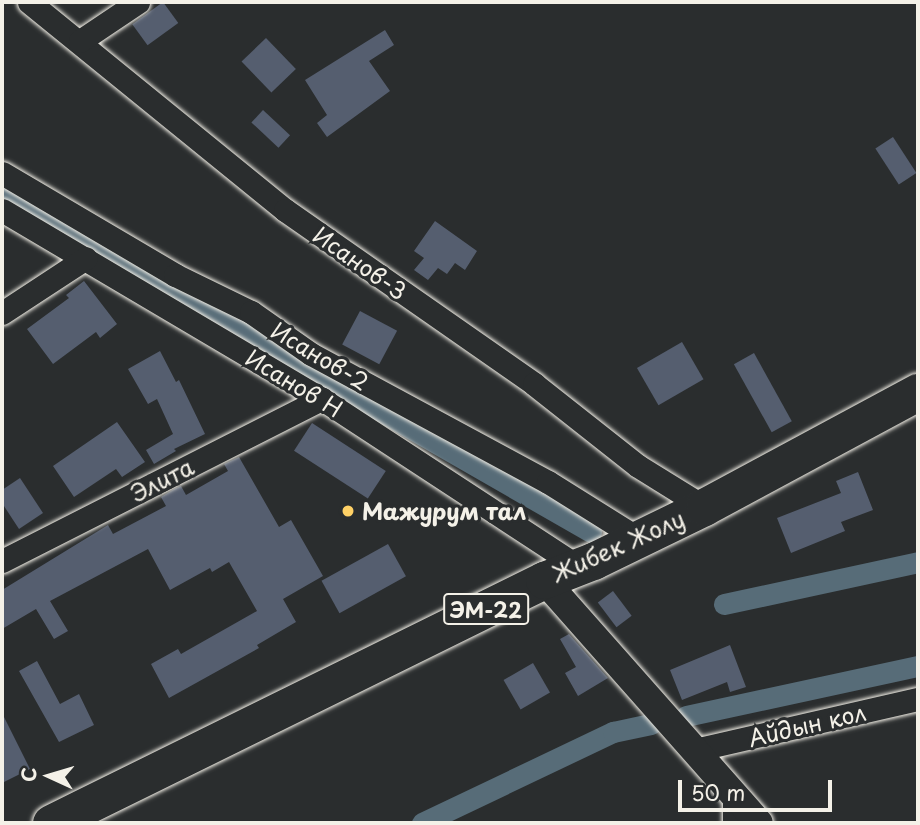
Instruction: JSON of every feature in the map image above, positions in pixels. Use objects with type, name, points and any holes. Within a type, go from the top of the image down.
[{"type":"main road","name":"Жибек Жолу","points":[[51,823],[544,580],[579,567],[704,507],[918,392]]},
{"type":"street","name":"Исанов-3","points":[[29,2],[285,210],[534,384],[638,466],[704,507]]},
{"type":"street","points":[[80,41],[138,2]]},
{"type":"street","name":"Исанов-2","points":[[2,173],[175,275],[251,312],[311,354],[536,476],[639,539]]},
{"type":"street","name":"Исанов Н","points":[[2,210],[322,399],[579,567]]},
{"type":"street","points":[[2,313],[86,258]]},
{"type":"street","name":"Элита","points":[[2,561],[322,399]]},
{"type":"street","points":[[544,580],[759,823]]},
{"type":"street","name":"Айдын кол","points":[[695,750],[918,699]]},
{"type":"street","points":[[734,795],[734,823]]},
{"type":"building","points":[[163,2],[178,23],[148,45],[132,24]]},
{"type":"building","points":[[385,30],[394,45],[369,61],[390,91],[327,137],[317,123],[327,115],[305,80]]},
{"type":"building","points":[[266,38],[296,69],[271,93],[242,62]]},
{"type":"building","points":[[263,110],[290,135],[278,148],[251,122]]},
{"type":"building","points":[[893,137],[916,173],[899,185],[875,148]]},
{"type":"building","points":[[435,221],[477,251],[465,270],[455,263],[447,274],[438,268],[428,280],[414,270],[424,258],[414,251]]},
{"type":"building","points":[[84,281],[117,324],[100,338],[96,332],[53,364],[27,329],[69,298],[66,295]]},
{"type":"building","points":[[360,311],[397,331],[379,364],[342,345]]},
{"type":"building","points":[[682,342],[704,379],[658,405],[637,368]]},
{"type":"building","points":[[160,351],[176,382],[179,380],[205,434],[174,449],[176,451],[154,464],[146,450],[173,434],[157,399],[148,404],[128,369]]},
{"type":"building","points":[[754,353],[792,421],[772,432],[734,364]]},
{"type":"building","points":[[117,422],[145,462],[122,477],[116,469],[74,497],[53,466]]},
{"type":"building","points":[[312,423],[386,471],[368,499],[294,451]]},
{"type":"building","points":[[239,457],[279,527],[291,520],[323,576],[283,599],[296,622],[257,645],[259,648],[169,698],[151,664],[178,649],[181,654],[257,611],[229,562],[212,572],[210,568],[170,590],[148,549],[50,601],[68,631],[54,639],[36,609],[2,629],[2,590],[108,525],[113,534],[166,506],[161,497],[174,489],[181,486],[186,495],[228,471],[224,464]]},
{"type":"building","points":[[858,472],[873,510],[841,522],[845,531],[791,553],[777,518],[841,493],[836,481]]},
{"type":"building","points":[[20,478],[43,513],[19,529],[2,503],[2,490]]},
{"type":"building","points":[[388,544],[406,576],[339,613],[322,581]]},
{"type":"building","points":[[613,591],[632,616],[616,627],[598,602]]},
{"type":"building","points":[[569,634],[608,678],[578,696],[565,673],[576,667],[560,639]]},
{"type":"building","points":[[730,645],[746,687],[730,692],[727,682],[682,700],[670,670]]},
{"type":"building","points":[[37,661],[60,704],[79,694],[94,725],[59,742],[19,671]]},
{"type":"building","points":[[533,663],[550,692],[521,709],[504,680]]},
{"type":"building","points":[[2,713],[30,769],[2,783]]},
{"type":"waterway","points":[[2,194],[591,532]]},
{"type":"waterway","points":[[724,604],[918,562]]},
{"type":"waterway","points":[[686,716],[918,666]]},
{"type":"waterway","points":[[422,823],[613,732],[651,724]]},
{"type":"place","name":"Мажурум тал","points":[[348,511]]}]
